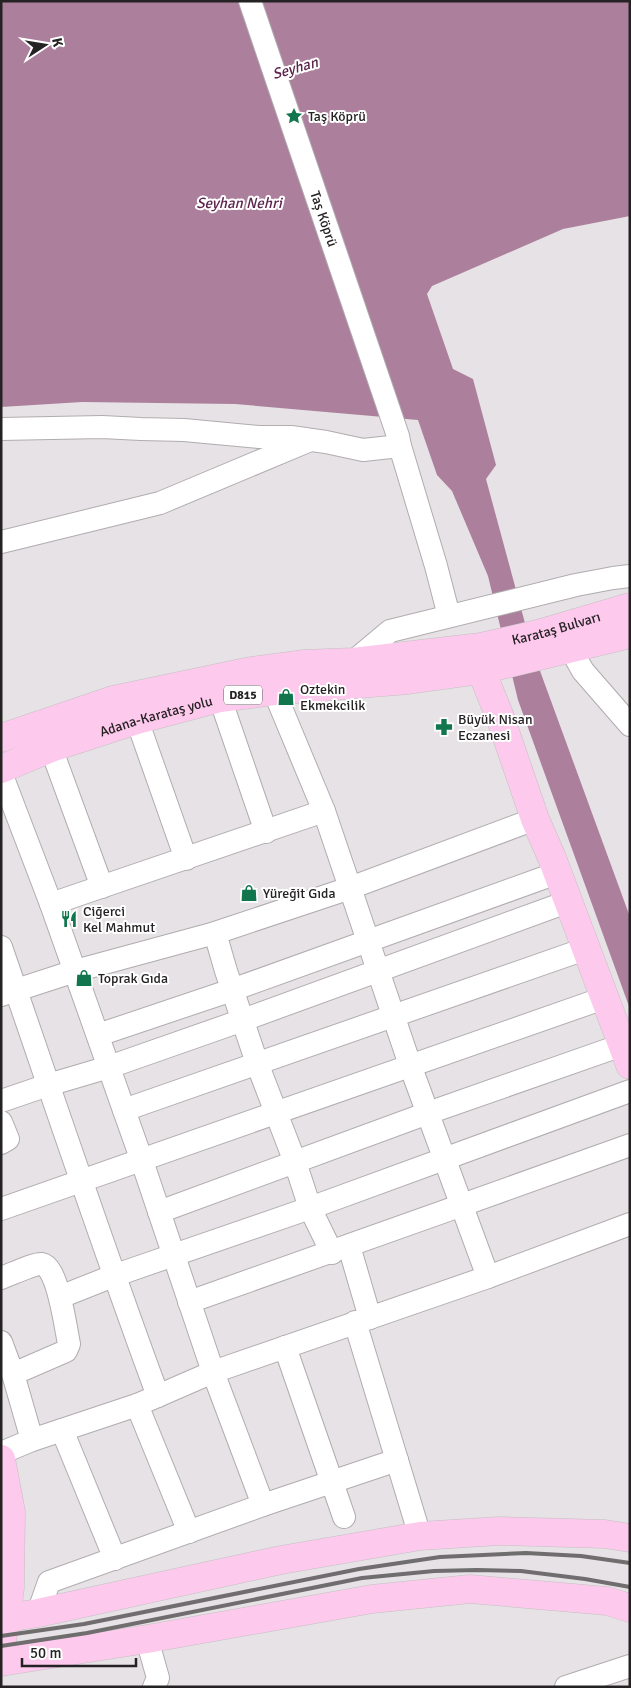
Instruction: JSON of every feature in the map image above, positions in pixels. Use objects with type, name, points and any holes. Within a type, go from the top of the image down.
[{"type":"main road","name":"Karataş Bulvarı","points":[[551,646],[630,607]]},
{"type":"main road","name":"Karataş Bulvarı","points":[[485,661],[551,646],[630,634]]},
{"type":"main road","name":"Adana-Karataş yolu","points":[[1,738],[122,698],[251,671],[303,664],[485,661]]},
{"type":"main road","name":"Adana-Karataş yolu","points":[[1,769],[51,748],[137,720],[220,698],[274,691],[408,680],[485,661]]},
{"type":"main road","points":[[485,661],[500,717],[535,818],[626,1055]]},
{"type":"main road","points":[[1,1459],[11,1512],[6,1546],[10,1588],[1,1645]]},
{"type":"main road","points":[[4,1619],[281,1560],[420,1536],[499,1531],[605,1534],[630,1538]]},
{"type":"main road","points":[[1,1662],[147,1639],[372,1599],[470,1589],[607,1601],[630,1608]]},
{"type":"street","name":"Taș Köprü","points":[[250,1],[399,441],[449,616]]},
{"type":"street","points":[[1,429],[102,426],[141,430],[216,432],[259,437],[291,437],[363,450],[399,441]]},
{"type":"street","points":[[1,542],[160,503],[312,440]]},
{"type":"street","points":[[353,662],[390,631],[576,584],[630,576]]},
{"type":"street","points":[[551,646],[582,670],[630,726]]},
{"type":"street","points":[[274,691],[324,812],[410,1065],[488,1277]]},
{"type":"street","points":[[220,698],[266,832]]},
{"type":"street","points":[[137,720],[186,859]]},
{"type":"street","points":[[51,748],[102,887]]},
{"type":"street","points":[[1,773],[98,1035],[213,1372],[263,1505]]},
{"type":"street","points":[[51,904],[324,812]]},
{"type":"street","points":[[9,993],[75,971],[215,932],[350,888],[535,818]]},
{"type":"street","points":[[98,1035],[232,990],[557,873]]},
{"type":"street","points":[[1,1101],[109,1067],[243,1020],[568,902]]},
{"type":"street","points":[[215,932],[257,1064],[295,1162],[310,1208],[340,1249],[363,1320],[397,1460],[420,1536]]},
{"type":"street","points":[[1,948],[9,993],[48,1085],[83,1181],[113,1276],[158,1396]]},
{"type":"street","points":[[124,1110],[585,949]]},
{"type":"street","points":[[1,1209],[604,998]]},
{"type":"street","points":[[159,1212],[428,1113],[626,1055]]},
{"type":"street","points":[[60,1297],[113,1276],[445,1159],[630,1090]]},
{"type":"street","points":[[1,1122],[8,1139],[1,1143]]},
{"type":"street","points":[[189,1302],[630,1145]]},
{"type":"street","points":[[1,1452],[137,1405],[213,1372],[488,1277],[630,1224]]},
{"type":"street","points":[[1,1278],[40,1264],[47,1266],[52,1272],[60,1297],[69,1344],[66,1351],[13,1374]]},
{"type":"street","points":[[1,1342],[13,1374],[32,1440]]},
{"type":"street","points":[[285,1347],[344,1517]]},
{"type":"street","points":[[137,1405],[188,1532]]},
{"type":"street","points":[[62,1430],[115,1558]]},
{"type":"street","points":[[38,1613],[49,1582],[263,1505],[397,1460]]},
{"type":"street","points":[[147,1639],[158,1678],[154,1687]]},
{"type":"street","points":[[566,1687],[630,1666]]},
{"type":"water","name":"Seyhan Nehri","points":[[1,1],[630,1],[630,216],[563,229],[432,286],[427,294],[453,369],[473,379],[496,465],[486,479],[532,649],[630,917],[630,1009],[518,700],[488,576],[452,491],[437,475],[418,420],[235,404],[82,402],[1,407]]},
{"type":"railway","points":[[1,1636],[84,1624],[359,1569],[440,1557],[526,1553],[581,1556],[630,1563]]},
{"type":"railway","points":[[1,1646],[87,1633],[362,1578],[434,1571],[521,1571],[630,1587]]},
{"type":"place","name":"Taş Köprü","points":[[294,116]]},
{"type":"place","name":"Oztekin Ekmekcilik","points":[[286,697]]},
{"type":"place","name":"Büyük Nisan Eczanesi","points":[[444,727]]},
{"type":"place","name":"Yüreğit Gıda","points":[[249,893]]},
{"type":"place","name":"Ciğerci Kel Mahmut","points":[[69,919]]},
{"type":"place","name":"Toprak Gıda","points":[[84,978]]},
{"type":"water label","name":"Seyhan","points":[[295,68]]}]
